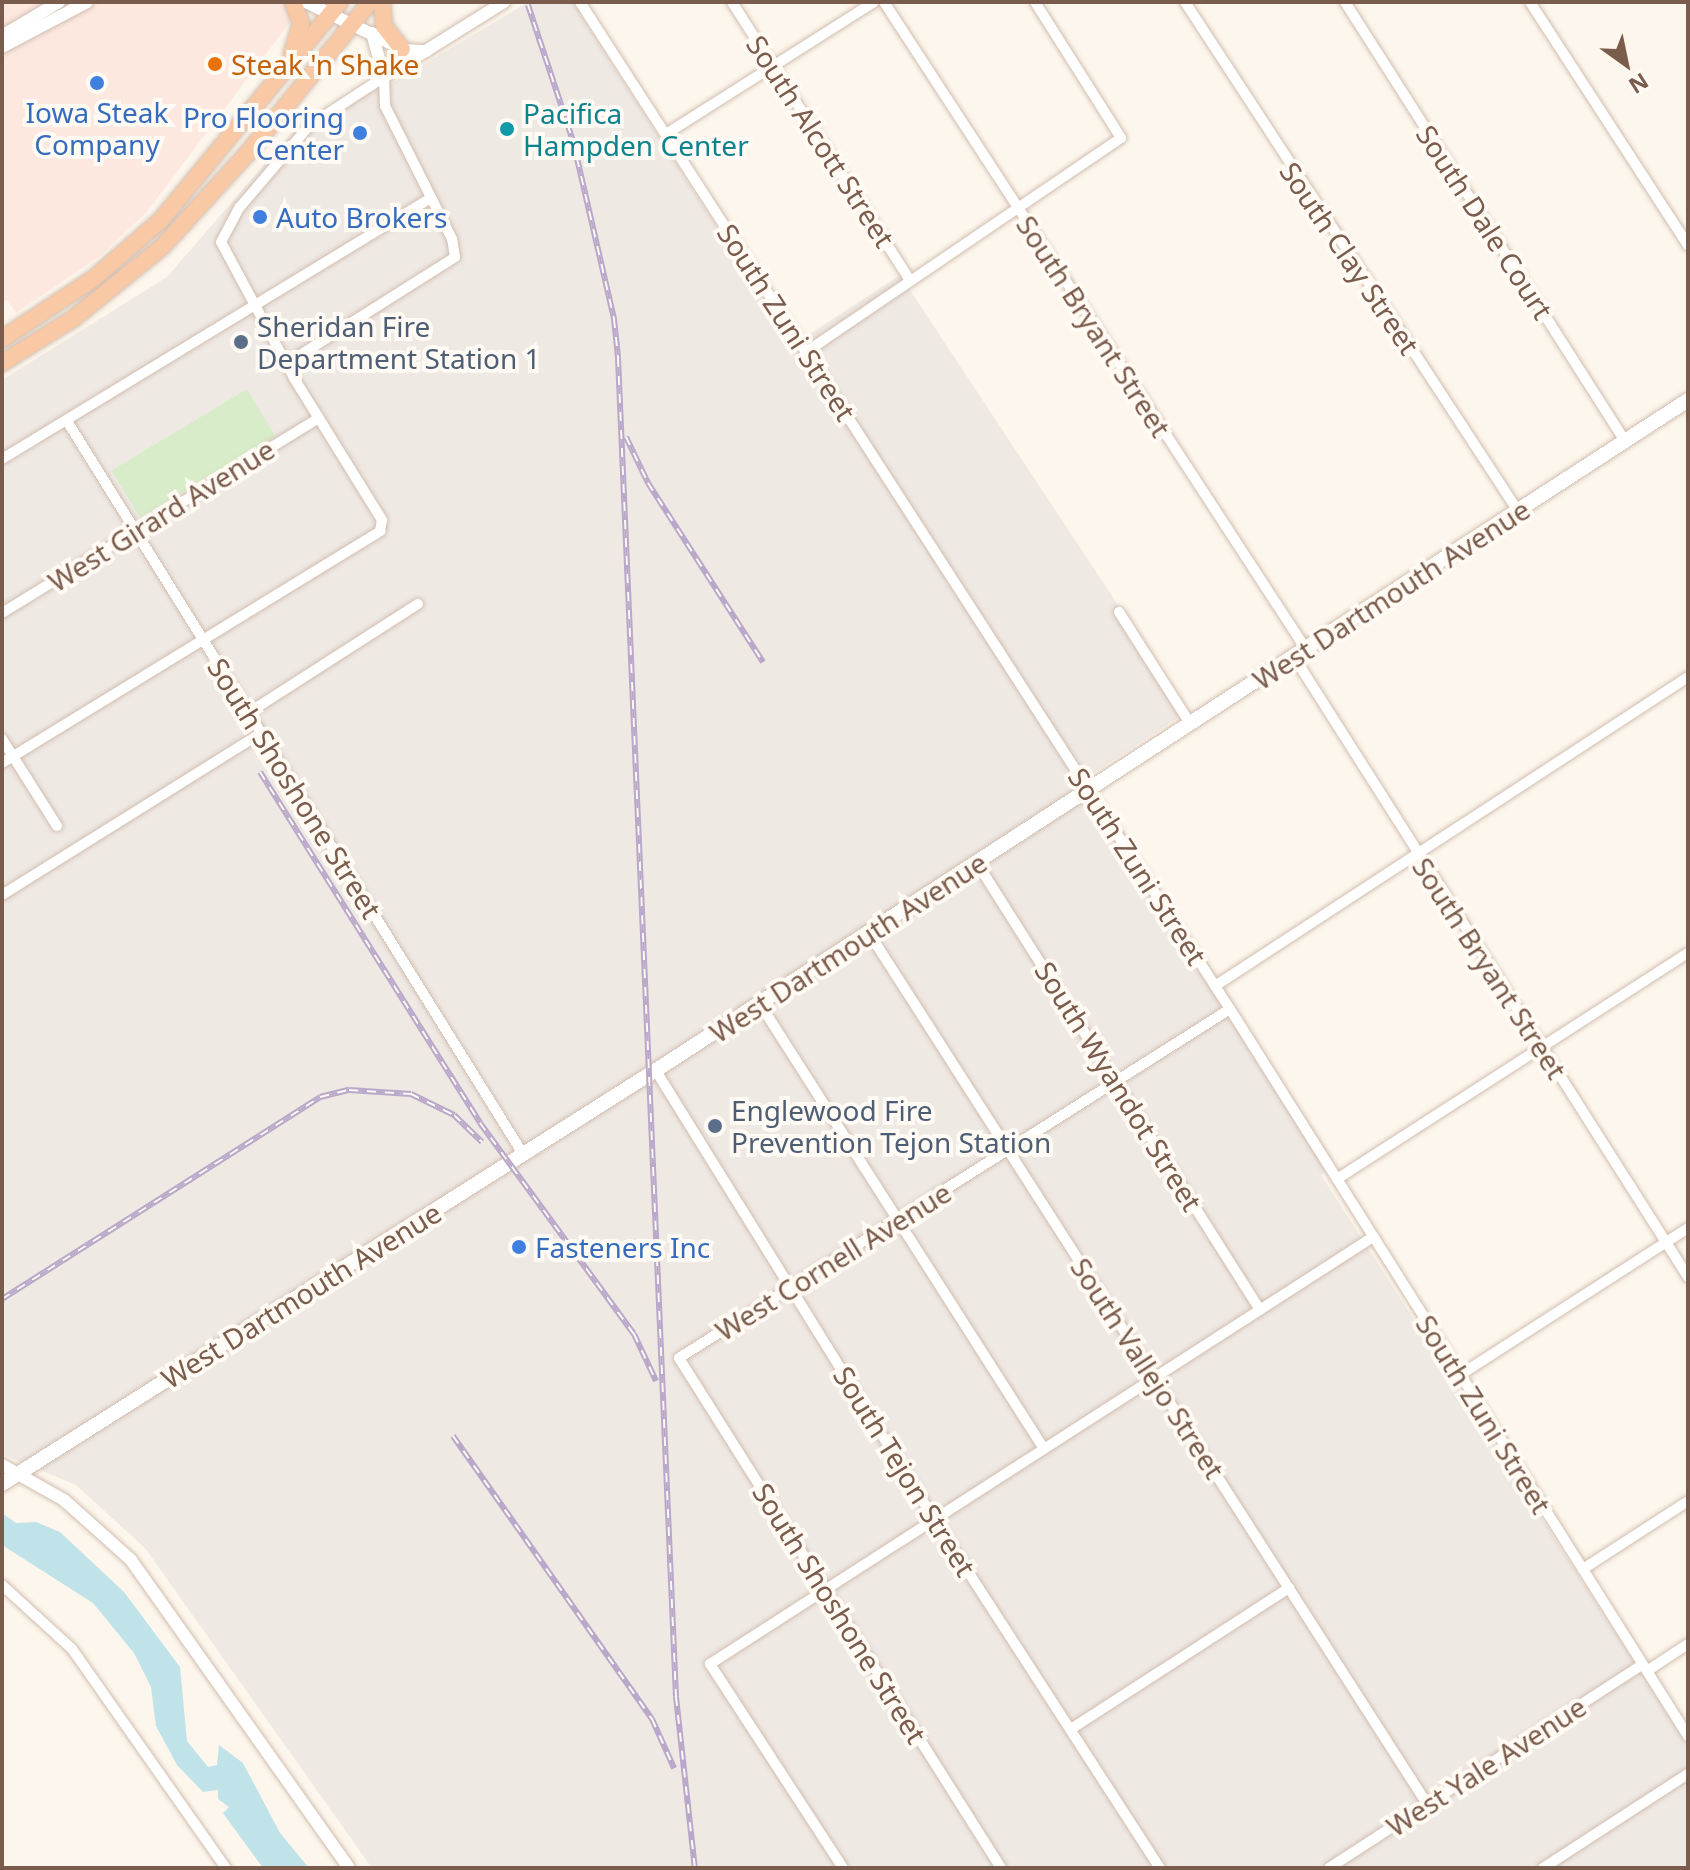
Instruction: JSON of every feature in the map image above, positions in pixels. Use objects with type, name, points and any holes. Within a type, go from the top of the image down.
[{"type":"highway","points":[[265,95],[298,36],[301,17],[293,2]]},
{"type":"highway","points":[[2,363],[74,318],[162,247],[247,154],[370,2]]},
{"type":"highway","points":[[382,2],[384,26],[402,49]]},
{"type":"highway","points":[[2,339],[93,279],[146,234],[265,95],[334,6]]},
{"type":"main road","name":"West Dartmouth Avenue","points":[[4,1482],[656,1071],[1688,400]]},
{"type":"street","points":[[2,36],[59,2]]},
{"type":"street","points":[[2,47],[87,2]]},
{"type":"street","points":[[306,2],[334,6],[352,23],[402,49],[426,51]]},
{"type":"street","points":[[2,763],[382,526],[221,249],[225,229],[309,126],[363,88],[504,2]]},
{"type":"street","name":"South Zuni Street","points":[[580,2],[1230,1009],[1688,1736]]},
{"type":"street","name":"South Alcott Street","points":[[732,2],[910,280]]},
{"type":"street","points":[[666,134],[874,2]]},
{"type":"street","name":"South Bryant Street","points":[[884,2],[1300,653],[1416,853],[1688,1277]]},
{"type":"street","points":[[806,352],[1121,138],[1035,2]]},
{"type":"street","name":"South Clay Street","points":[[1185,2],[1518,511]]},
{"type":"street","name":"South Dale Court","points":[[1345,2],[1625,441]]},
{"type":"street","points":[[1530,2],[1688,245]]},
{"type":"street","points":[[286,364],[451,262],[455,246],[385,106],[384,77],[372,33]]},
{"type":"street","points":[[384,77],[402,49]]},
{"type":"street","points":[[2,459],[431,198]]},
{"type":"street","name":"West Girard Avenue","points":[[2,613],[319,418]]},
{"type":"street","name":"South Shoshone Street","points":[[67,421],[523,1154]]},
{"type":"street","points":[[248,713],[418,604]]},
{"type":"street","points":[[1119,612],[1191,725]]},
{"type":"street","points":[[1215,986],[1688,677]]},
{"type":"street","points":[[2,895],[261,733]]},
{"type":"street","points":[[2,739],[57,826]]},
{"type":"street","name":"South Wyandot Street","points":[[977,863],[1260,1310]]},
{"type":"street","name":"South Vallejo Street","points":[[869,933],[1427,1804]]},
{"type":"street","points":[[1337,1179],[1688,953]]},
{"type":"street","points":[[760,1004],[1044,1449]]},
{"type":"street","name":"West Cornell Avenue","points":[[679,1358],[1230,1009]]},
{"type":"street","name":"South Tejon Street","points":[[656,1071],[934,1519],[1160,1868]]},
{"type":"street","points":[[1460,1375],[1688,1228]]},
{"type":"street","points":[[843,1868],[710,1664],[1373,1237]]},
{"type":"street","name":"South Shoshone Street","points":[[679,1358],[1001,1868]]},
{"type":"street","points":[[2,1465],[20,1472],[87,1518],[137,1567],[349,1868]]},
{"type":"street","points":[[1583,1569],[1688,1501]]},
{"type":"street","points":[[2,1585],[72,1649],[226,1868]]},
{"type":"street","points":[[1071,1729],[1289,1588]]},
{"type":"street","name":"West Yale Avenue","points":[[1329,1868],[1644,1668],[1688,1644]]},
{"type":"street","points":[[1543,1868],[1688,1774]]},
{"type":"shaded area","points":[[2,2],[305,2],[146,213],[100,256],[16,313],[7,300],[2,302]]},
{"type":"shaded area","points":[[528,2],[572,2],[793,345],[900,275],[1188,711],[1089,776],[1335,1165],[1321,1175],[1688,1746],[1688,1868],[372,1868],[145,1548],[76,1485],[2,1454],[2,380],[167,277],[302,121],[391,84]]},
{"type":"green space","points":[[247,389],[275,436],[140,518],[112,470]]},
{"type":"water","points":[[2,1513],[16,1523],[36,1522],[60,1532],[124,1592],[180,1667],[187,1741],[208,1767],[217,1765],[219,1745],[243,1763],[280,1833],[309,1868],[263,1868],[223,1813],[229,1807],[218,1799],[218,1790],[203,1792],[177,1765],[156,1726],[151,1687],[134,1653],[93,1603],[2,1545]]},
{"type":"railway","points":[[528,5],[573,141],[614,319],[618,358],[676,1697],[695,1868]]},
{"type":"railway","points":[[626,437],[648,483],[763,662]]},
{"type":"railway","points":[[260,772],[480,1123],[634,1334],[656,1381]]},
{"type":"railway","points":[[2,1299],[320,1097],[349,1090],[411,1094],[454,1115],[482,1142]]},
{"type":"railway","points":[[453,1436],[652,1719],[674,1768]]},
{"type":"place","name":"Steak 'n Shake","points":[[215,64]]},
{"type":"place","name":"Iowa Steak Company","points":[[97,83]]},
{"type":"place","name":"Pacifica Hampden Center","points":[[507,129]]},
{"type":"place","name":"Pro Flooring Center","points":[[360,133]]},
{"type":"place","name":"Auto Brokers","points":[[260,217]]},
{"type":"place","name":"Sheridan Fire Department Station 1","points":[[241,342]]},
{"type":"place","name":"Englewood Fire Prevention Tejon Station","points":[[715,1126]]},
{"type":"place","name":"Fasteners Inc","points":[[519,1247]]}]
